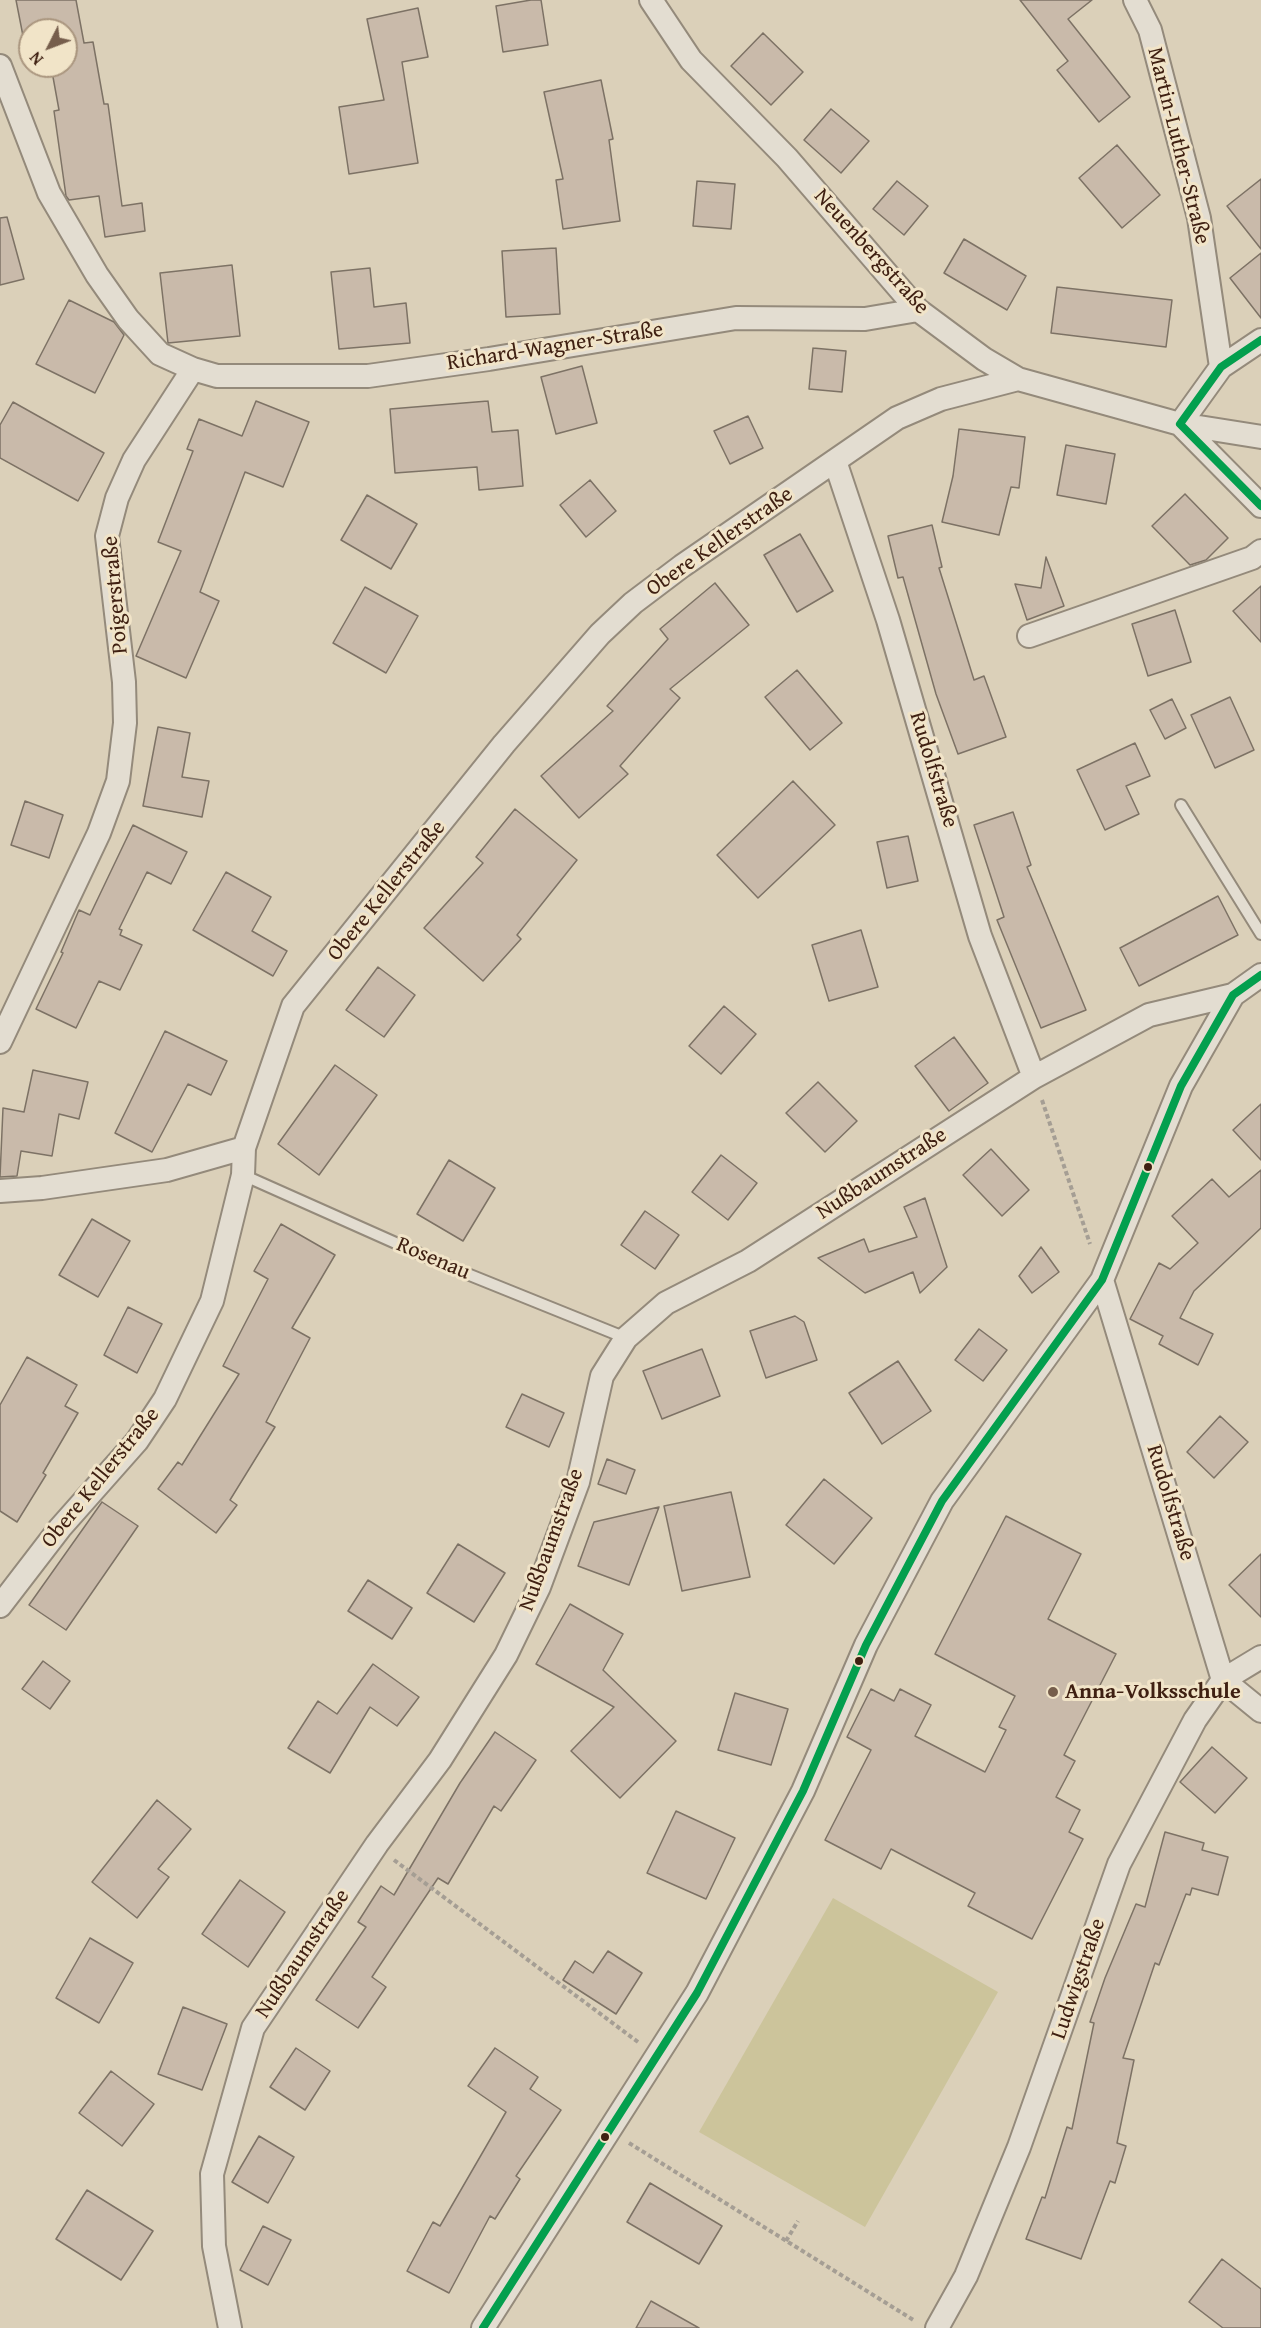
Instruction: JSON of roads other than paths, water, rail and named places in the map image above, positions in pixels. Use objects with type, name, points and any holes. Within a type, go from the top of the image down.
[{"type":"street","name":"Neuenbergstraße","points":[[651,0],[691,60],[787,158],[918,310],[984,359],[1018,380],[1180,424],[1261,437]]},
{"type":"street","name":"Martin-Luther-Straße","points":[[1135,0],[1150,30],[1199,218],[1221,367]]},
{"type":"street","points":[[0,66],[49,193],[97,275],[128,319],[160,354],[192,369]]},
{"type":"street","name":"Richard-Wagner-Straße","points":[[192,369],[217,376],[368,376],[489,359],[736,318],[794,316],[865,319],[918,310]]},
{"type":"street","points":[[1261,340],[1221,367],[1180,424],[1261,506]]},
{"type":"street","name":"Poigerstraße","points":[[0,1042],[99,833],[118,781],[125,723],[124,682],[107,536],[117,498],[134,460],[192,369]]},
{"type":"street","name":"Obere Kellerstraße","points":[[0,1606],[60,1528],[137,1441],[165,1399],[212,1301],[243,1175],[244,1148],[293,1006],[504,744],[600,634],[633,603],[682,566],[897,418],[941,399],[1018,380]]},
{"type":"street","name":"Rudolfstraße","points":[[836,461],[888,620],[980,936],[1034,1077]]},
{"type":"street","points":[[1029,636],[1252,558],[1261,551]]},
{"type":"street","name":"Nußbaumstraße","points":[[230,2328],[214,2246],[212,2174],[253,2028],[377,1844],[440,1760],[506,1655],[539,1587],[578,1482],[602,1376],[626,1338],[666,1303],[748,1261],[1034,1077],[1149,1015],[1233,995],[1261,975]]},
{"type":"street","points":[[483,2328],[611,2132],[697,1993],[803,1791],[866,1645],[942,1501],[1102,1280],[1181,1086],[1233,995]]},
{"type":"street","points":[[0,1191],[167,1170],[244,1148]]},
{"type":"street","name":"Rudolfstraße","points":[[1102,1280],[1223,1680]]},
{"type":"street","name":"Ludwigstraße","points":[[926,2325],[966,2276],[1019,2147],[1119,1864],[1195,1720],[1223,1680],[1261,1657]]},
{"type":"street","points":[[1223,1680],[1261,1711]]},
{"type":"lane","points":[[1181,805],[1261,934]]},
{"type":"lane","name":"Rosenau","points":[[243,1175],[445,1265],[626,1338]]},
{"type":"place","name":"Anna-Volksschule","points":[[1053,1692]]}]
